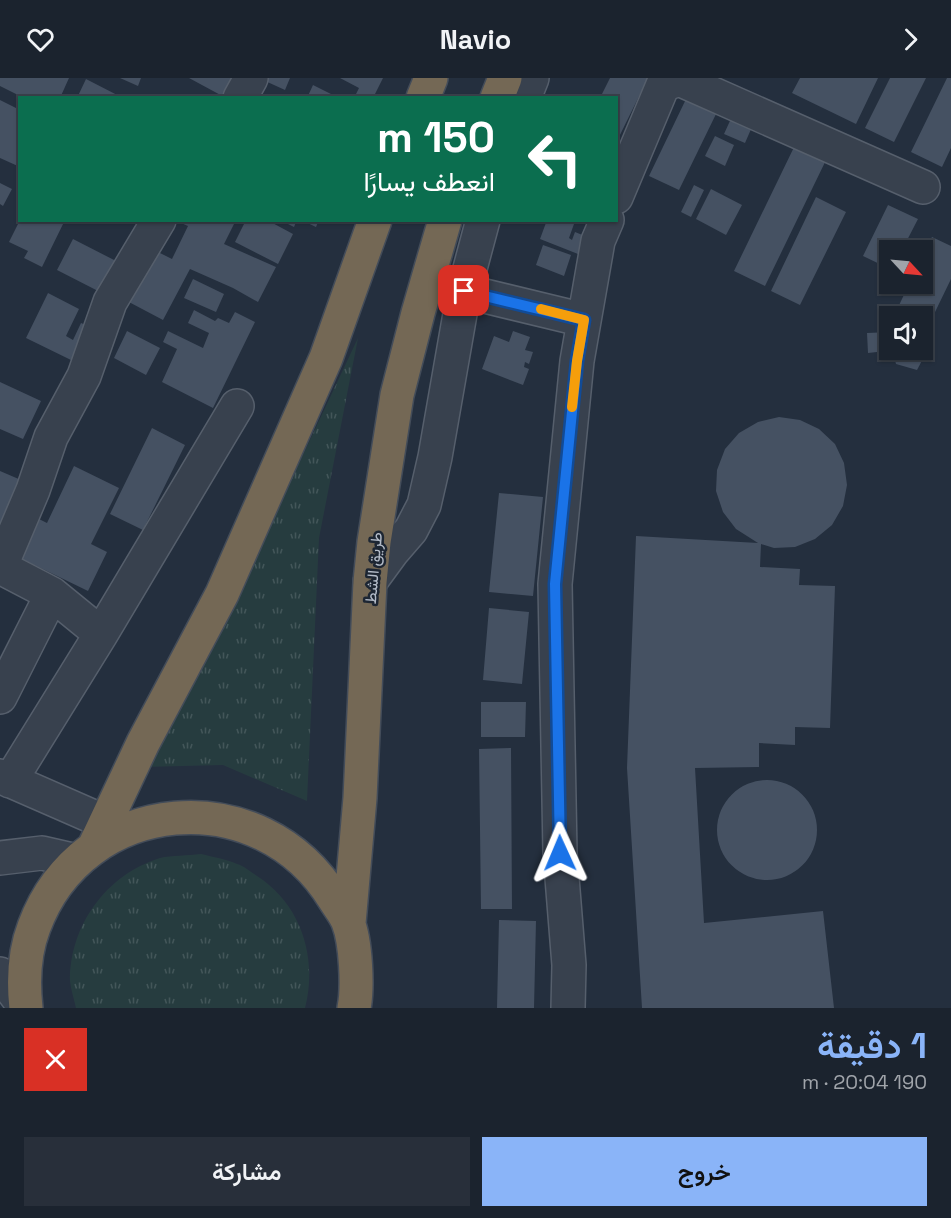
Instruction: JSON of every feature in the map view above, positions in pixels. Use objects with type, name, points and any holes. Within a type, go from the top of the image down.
[{"type":"highway","points":[[424,96],[431,78]]},
{"type":"highway","points":[[498,96],[505,78]]},
{"type":"highway","points":[[26,1008],[25,967],[33,927],[51,891],[92,843],[222,594],[326,358],[354,285],[374,222]]},
{"type":"highway","name":"طريق الشط","points":[[349,923],[360,798],[370,582],[383,476],[397,395],[444,222]]},
{"type":"highway","points":[[92,843],[127,829],[162,819],[200,816],[237,823],[272,837],[302,859],[327,887],[349,923],[355,959],[356,999],[354,1008]]},
{"type":"street","points":[[241,96],[251,78]]},
{"type":"street","points":[[525,96],[532,78]]},
{"type":"street","points":[[618,192],[663,85],[679,79],[923,187]]},
{"type":"street","points":[[0,562],[5,556],[33,490],[51,437],[84,376],[111,302],[158,222]]},
{"type":"street","points":[[370,582],[411,530],[424,505],[435,457],[464,291],[482,222]]},
{"type":"street","points":[[568,1008],[569,965],[560,853],[555,584],[577,361],[598,241],[606,222]]},
{"type":"street","points":[[464,291],[584,320]]},
{"type":"street","points":[[92,843],[5,778],[101,634],[237,406]]},
{"type":"street","points":[[0,567],[52,594],[101,634]]},
{"type":"street","points":[[0,697],[52,594]]},
{"type":"street","points":[[0,858],[42,853],[92,843]]},
{"type":"street","points":[[0,974],[26,1008]]},
{"type":"green space","points":[[358,338],[319,538],[307,801],[223,765],[142,767],[251,565]]},
{"type":"green space","points":[[201,854],[242,866],[272,888],[285,901],[295,917],[307,952],[309,970],[305,1008],[76,1008],[70,981],[72,960],[76,941],[95,905],[123,877],[141,866],[165,857]]},
{"type":"building","points":[[0,78],[69,78],[61,96],[20,96],[0,86]]},
{"type":"building","points":[[120,78],[141,78],[138,86]]},
{"type":"building","points":[[189,78],[239,78],[227,96],[222,96]]},
{"type":"building","points":[[264,78],[290,78],[285,90],[263,80]]},
{"type":"building","points":[[340,78],[383,78],[374,96],[355,96],[359,88]]},
{"type":"building","points":[[610,78],[648,78],[618,139],[618,96],[601,96]]},
{"type":"building","points":[[800,78],[878,78],[856,124],[792,93]]},
{"type":"building","points":[[890,78],[926,78],[894,142],[865,128]]},
{"type":"building","points":[[947,78],[951,78],[951,148],[942,167],[911,152]]},
{"type":"building","points":[[86,79],[119,96],[78,96]]},
{"type":"building","points":[[313,85],[335,96],[308,96]]},
{"type":"building","points":[[687,97],[717,112],[679,190],[649,176]]},
{"type":"building","points":[[0,100],[18,109],[18,166],[0,158]]},
{"type":"building","points":[[734,112],[755,120],[745,143],[724,134]]},
{"type":"building","points":[[715,136],[734,145],[725,166],[705,156]]},
{"type":"building","points":[[797,141],[828,156],[765,286],[734,271]]},
{"type":"building","points":[[0,183],[12,189],[3,206],[0,204]]},
{"type":"building","points":[[694,185],[704,190],[691,217],[681,212]]},
{"type":"building","points":[[711,189],[742,205],[726,235],[696,219]]},
{"type":"building","points":[[816,197],[846,212],[800,305],[771,291]]},
{"type":"building","points":[[888,205],[918,219],[907,240],[879,240],[879,264],[863,256]]},
{"type":"building","points":[[19,222],[64,222],[42,267],[24,258],[28,251],[9,242]]},
{"type":"building","points":[[235,222],[224,244],[276,267],[258,302],[190,269],[163,320],[127,301],[154,250],[172,259],[188,226],[181,223]]},
{"type":"building","points":[[245,222],[271,222],[293,234],[278,264],[235,242]]},
{"type":"building","points":[[284,222],[296,222],[294,227]]},
{"type":"building","points":[[305,222],[318,222],[316,227]]},
{"type":"building","points":[[546,222],[574,224],[569,238],[572,240],[575,232],[585,236],[578,254],[540,239]]},
{"type":"building","points":[[932,237],[951,246],[951,279],[933,316],[933,306],[899,306],[904,294],[933,294],[933,240],[930,240]]},
{"type":"building","points":[[73,239],[116,261],[100,292],[57,270]]},
{"type":"building","points":[[543,245],[571,255],[564,276],[536,265]]},
{"type":"building","points":[[193,279],[224,294],[216,312],[184,298]]},
{"type":"building","points":[[48,293],[79,309],[66,336],[73,340],[81,323],[93,328],[80,343],[71,360],[26,338]]},
{"type":"building","points":[[194,310],[215,321],[218,318],[229,323],[235,312],[255,322],[213,408],[162,382],[177,349],[163,342],[168,331],[203,348],[209,333],[188,323]]},
{"type":"building","points":[[127,331],[160,348],[146,375],[114,358]]},
{"type":"building","points":[[513,331],[530,337],[525,350],[533,352],[529,364],[525,362],[524,367],[529,369],[523,385],[482,369],[494,336],[509,342]]},
{"type":"building","points":[[879,332],[879,352],[868,353],[867,333]]},
{"type":"building","points":[[895,360],[922,360],[917,370],[896,364]]},
{"type":"building","points":[[0,382],[41,401],[23,439],[0,429]]},
{"type":"building","points":[[779,417],[800,420],[819,429],[835,444],[844,463],[847,485],[843,506],[832,525],[815,539],[795,547],[774,548],[761,544],[760,567],[800,569],[799,585],[835,586],[830,728],[795,727],[795,745],[759,743],[759,767],[695,768],[704,923],[823,911],[834,1008],[642,1008],[627,768],[636,536],[758,543],[736,529],[723,512],[716,491],[717,470],[725,449],[739,433],[758,422]]},
{"type":"building","points":[[152,428],[185,445],[143,530],[110,514]]},
{"type":"building","points":[[74,466],[119,488],[91,544],[107,552],[88,591],[16,556],[35,517],[47,523]]},
{"type":"building","points":[[0,471],[21,480],[0,528]]},
{"type":"building","points":[[499,493],[543,497],[533,596],[489,592]]},
{"type":"building","points":[[489,608],[529,612],[522,684],[483,680]]},
{"type":"building","points":[[481,702],[526,702],[525,737],[481,737]]},
{"type":"building","points":[[511,748],[512,909],[481,909],[479,749]]},
{"type":"building","points":[[767,780],[795,788],[809,802],[817,830],[809,858],[795,872],[767,880],[739,872],[725,858],[717,830],[725,802],[739,788]]},
{"type":"building","points":[[499,920],[536,921],[534,1008],[497,1008]]},
{"type":"slow traffic","points":[[541,309],[584,320],[572,407]]},
{"type":"route","points":[[464,291],[584,320],[577,361],[555,584],[560,853]]}]
